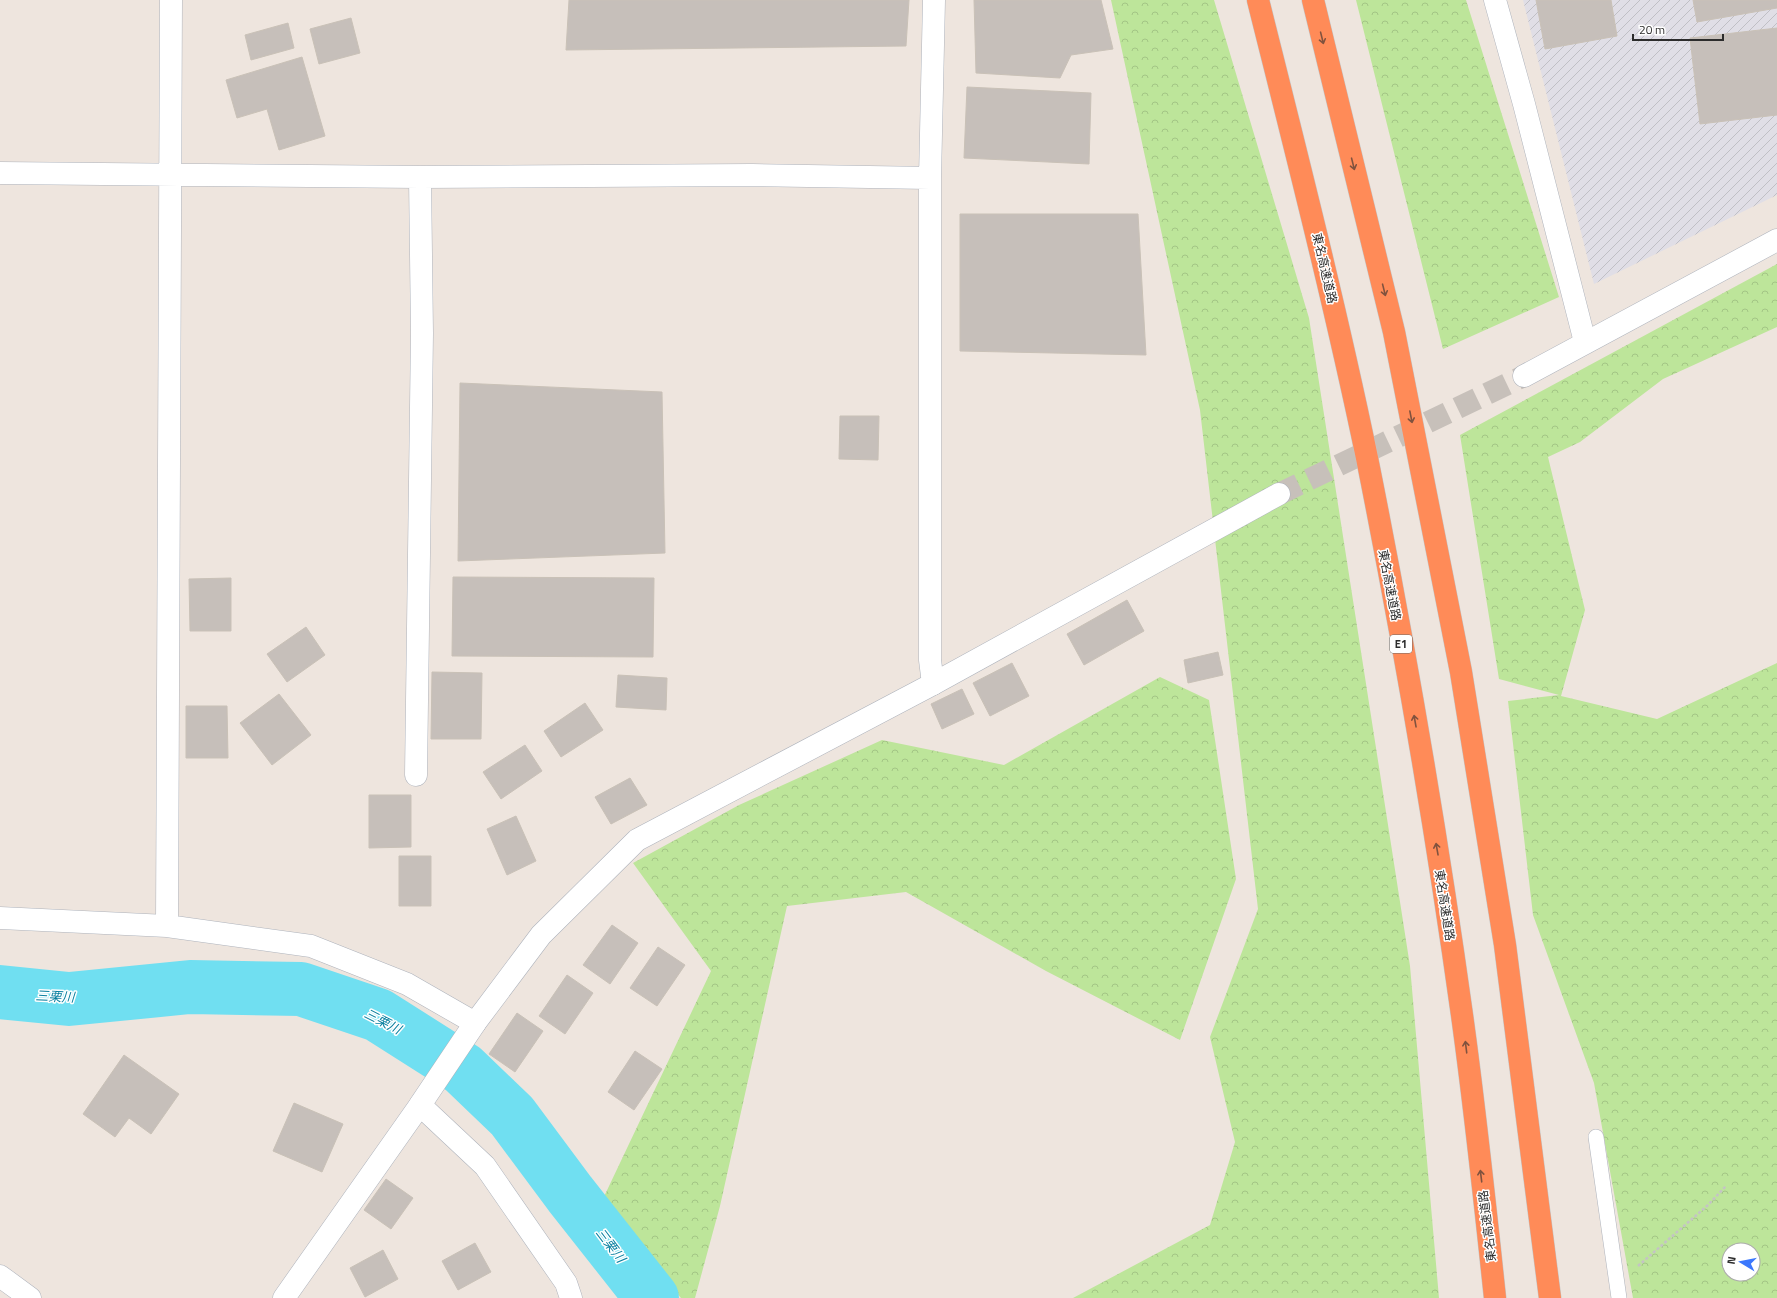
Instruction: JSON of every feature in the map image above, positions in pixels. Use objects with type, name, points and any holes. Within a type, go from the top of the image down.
[{"type":"highway","name":"東名高速道路","points":[[1258,0],[1325,265],[1367,459],[1412,699],[1441,872],[1462,1016],[1495,1298]]},
{"type":"highway","points":[[1313,0],[1394,332],[1461,672],[1506,952],[1550,1298]]},
{"type":"street","points":[[167,926],[171,0]]},
{"type":"street","points":[[933,684],[930,660],[930,178],[934,0]]},
{"type":"street","points":[[1495,0],[1524,104],[1585,342]]},
{"type":"street","points":[[0,173],[420,177],[752,175],[930,178]]},
{"type":"street","points":[[416,775],[422,333],[420,177]]},
{"type":"street","points":[[1524,376],[1777,240]]},
{"type":"street","points":[[284,1298],[420,1105],[475,1023],[541,934],[637,840],[933,684],[1279,494]]},
{"type":"street","points":[[0,918],[167,926],[311,946],[407,984],[475,1023]]},
{"type":"street","points":[[420,1105],[485,1166],[566,1283],[571,1298]]},
{"type":"street","points":[[0,1276],[30,1298]]},
{"type":"lane","points":[[1596,1137],[1618,1298]]},
{"type":"path","points":[[1615,1276],[1638,1266],[1708,1205],[1726,1186]]},
{"type":"shaded area","points":[[1523,0],[1777,0],[1777,195],[1594,284]]},
{"type":"green space","points":[[1111,0],[1214,0],[1309,318],[1410,966],[1439,1298],[1073,1298],[1210,1225],[1235,1142],[1210,1037],[1258,909],[1200,410]]},
{"type":"green space","points":[[1356,0],[1466,0],[1559,297],[1443,349]]},
{"type":"green space","points":[[1777,264],[1777,327],[1663,379],[1580,442],[1548,457],[1585,610],[1561,696],[1657,719],[1777,663],[1777,1298],[1633,1298],[1594,1083],[1533,915],[1508,701],[1559,695],[1499,679],[1460,435]]},
{"type":"green space","points":[[1160,677],[1209,700],[1236,879],[1180,1040],[1046,971],[906,892],[787,906],[720,1206],[695,1298],[681,1298],[601,1203],[711,971],[633,863],[739,805],[882,740],[1004,765]]},
{"type":"building","points":[[569,0],[909,0],[906,46],[566,50]]},
{"type":"building","points":[[974,0],[1101,0],[1113,49],[1071,55],[1060,78],[976,73]]},
{"type":"building","points":[[1536,0],[1611,0],[1617,36],[1545,49]]},
{"type":"building","points":[[1693,0],[1777,0],[1777,8],[1697,22]]},
{"type":"building","points":[[351,18],[360,53],[319,64],[310,29]]},
{"type":"building","points":[[288,23],[294,48],[251,60],[245,35]]},
{"type":"building","points":[[1777,28],[1777,115],[1700,124],[1690,38]]},
{"type":"building","points":[[302,57],[325,136],[279,150],[267,109],[237,118],[226,80]]},
{"type":"building","points":[[967,87],[1091,93],[1089,164],[964,158]]},
{"type":"building","points":[[960,214],[1138,214],[1146,355],[960,351]]},
{"type":"building","points":[[460,383],[662,392],[665,553],[458,561]]},
{"type":"building","points":[[840,416],[879,416],[878,460],[839,459]]},
{"type":"building","points":[[453,577],[654,578],[653,657],[452,656]]},
{"type":"building","points":[[231,578],[231,631],[190,631],[189,579]]},
{"type":"building","points":[[1127,600],[1144,631],[1084,665],[1067,634]]},
{"type":"building","points":[[306,627],[325,655],[287,682],[267,654]]},
{"type":"building","points":[[1218,652],[1223,675],[1188,683],[1184,660]]},
{"type":"building","points":[[1012,663],[1029,696],[990,716],[973,683]]},
{"type":"building","points":[[432,672],[482,673],[481,739],[431,739]]},
{"type":"building","points":[[618,675],[667,678],[666,710],[616,707]]},
{"type":"building","points":[[962,689],[974,714],[942,729],[931,704]]},
{"type":"building","points":[[279,694],[311,735],[272,765],[240,723]]},
{"type":"building","points":[[585,703],[603,730],[561,757],[544,731]]},
{"type":"building","points":[[186,706],[227,706],[228,758],[186,758]]},
{"type":"building","points":[[525,745],[542,771],[501,799],[483,772]]},
{"type":"building","points":[[630,778],[647,805],[611,824],[595,797]]},
{"type":"building","points":[[369,795],[411,795],[411,847],[369,848]]},
{"type":"building","points":[[516,816],[536,861],[507,875],[487,829]]},
{"type":"building","points":[[399,856],[431,856],[431,906],[399,906]]},
{"type":"building","points":[[612,925],[638,943],[610,984],[583,965]]},
{"type":"building","points":[[658,947],[685,965],[657,1006],[630,988]]},
{"type":"building","points":[[567,975],[593,993],[565,1034],[539,1016]]},
{"type":"building","points":[[517,1013],[543,1031],[515,1072],[489,1054]]},
{"type":"building","points":[[635,1051],[662,1069],[634,1110],[608,1092]]},
{"type":"building","points":[[124,1055],[179,1094],[151,1134],[129,1118],[115,1137],[83,1114]]},
{"type":"building","points":[[294,1103],[343,1124],[322,1172],[273,1151]]},
{"type":"building","points":[[386,1179],[413,1198],[391,1229],[364,1210]]},
{"type":"building","points":[[475,1243],[491,1272],[458,1290],[442,1261]]},
{"type":"building","points":[[383,1250],[398,1279],[365,1297],[350,1268]]},
{"type":"waterway","name":"三栗川","points":[[0,992],[69,999],[190,987],[301,989],[378,1015],[463,1069],[512,1116],[570,1194],[652,1298]]},
{"type":"tunnel","points":[[1279,494],[1524,376]]}]
